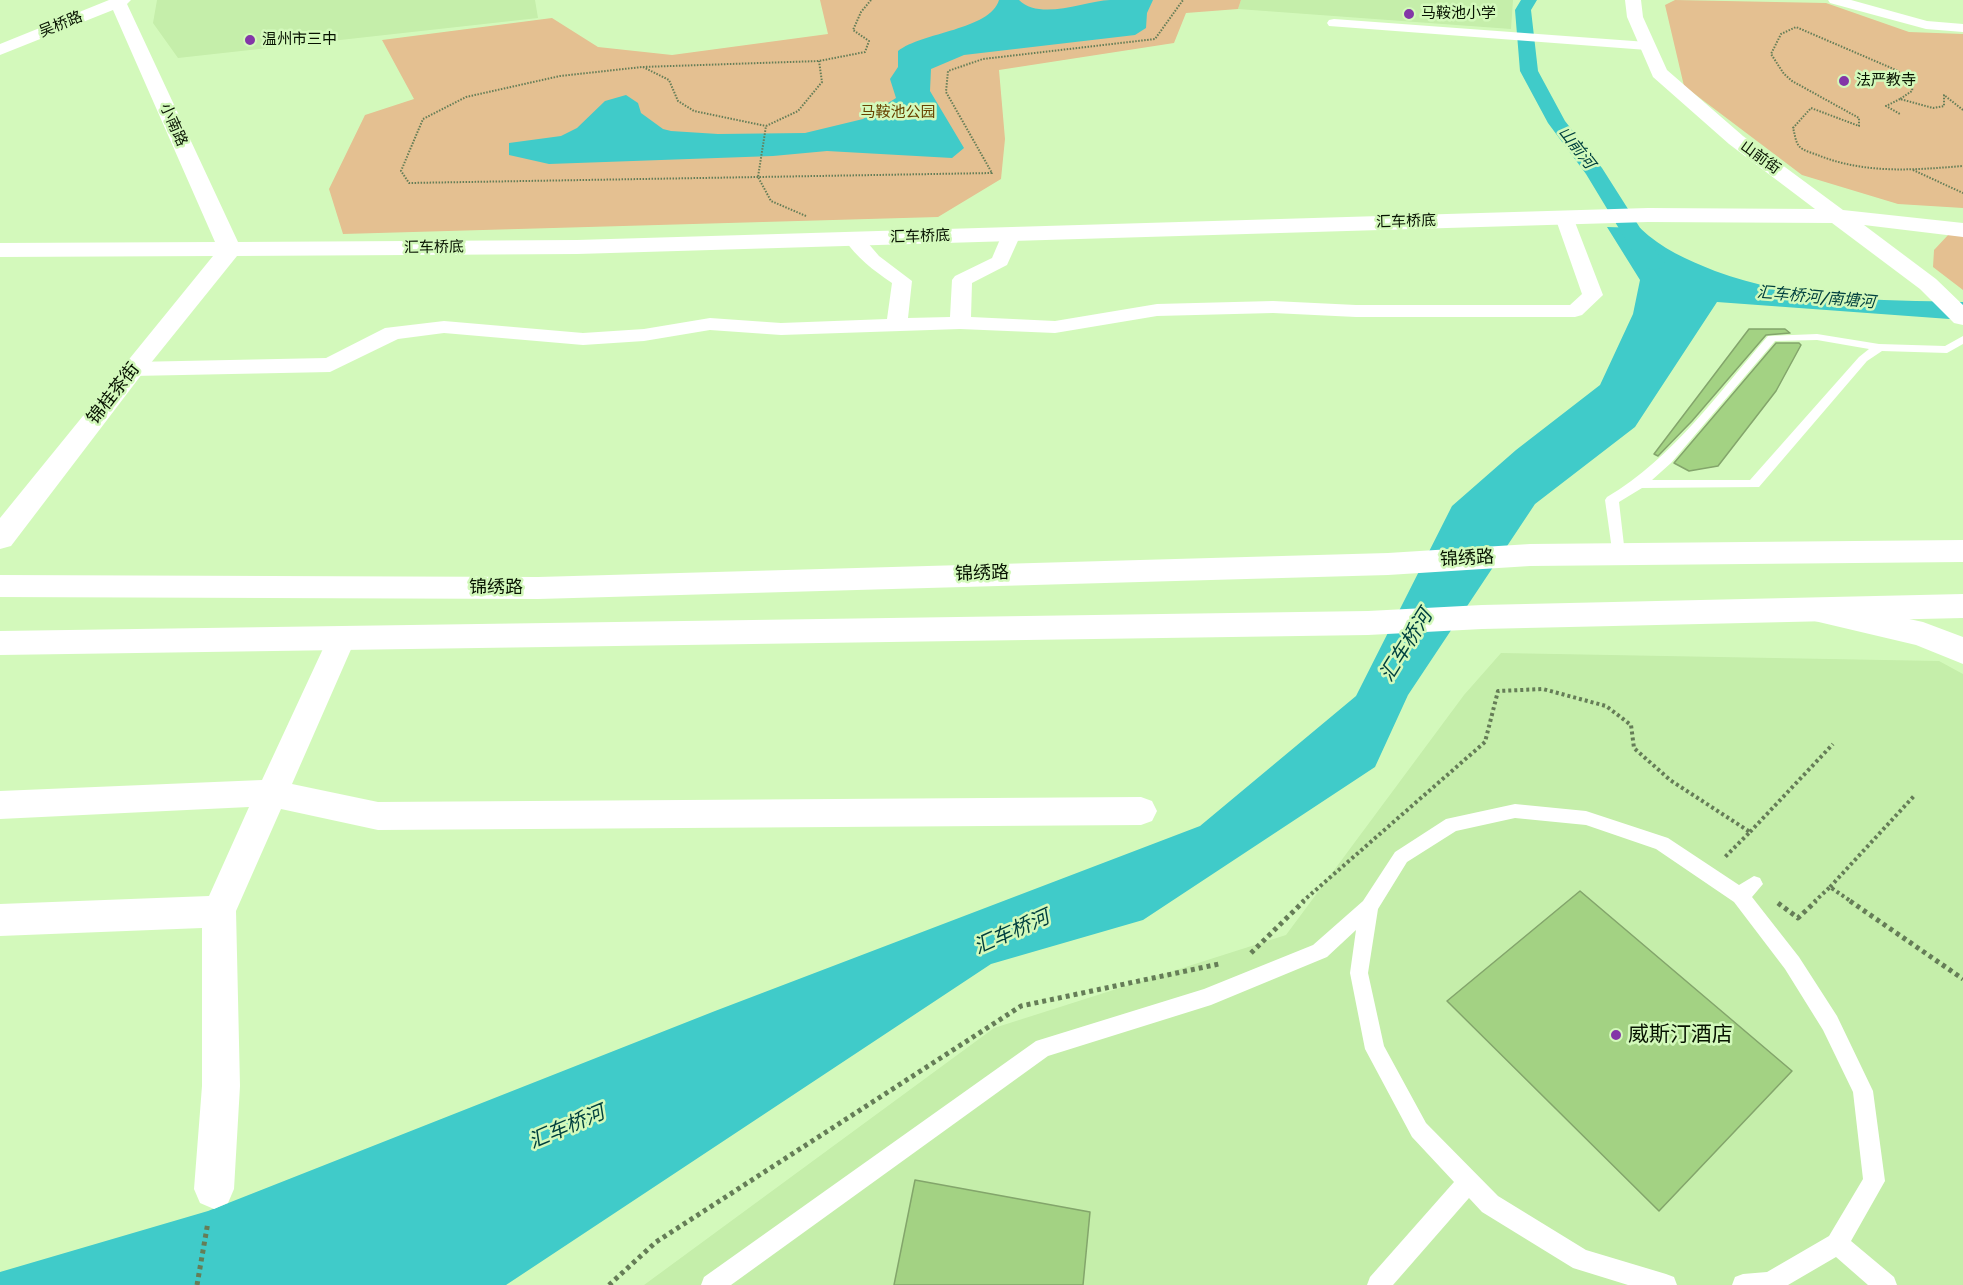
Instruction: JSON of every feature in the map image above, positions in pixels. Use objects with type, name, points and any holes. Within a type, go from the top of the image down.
[{"type":"main road","name":"吴桥路","points":[[0,34],[92,0]]},
{"type":"main road","name":"山前街","points":[[1633,0],[1635,17],[1659,73],[1736,140],[1931,286],[1963,318]]},
{"type":"main road","name":"吴桥路","points":[[0,50],[120,1]]},
{"type":"main road","name":"小南路","points":[[120,1],[230,250]]},
{"type":"main road","name":"汇车桥底","points":[[0,250],[577,247],[1648,215],[1840,216],[1956,230]]},
{"type":"main road","points":[[1931,286],[1929,242],[1956,230]]},
{"type":"main road","name":"锦桂茶街","points":[[0,540],[133,369],[230,250]]},
{"type":"main road","name":"锦绣路","points":[[0,586],[538,588],[1388,564],[1530,555],[1963,551]]},
{"type":"main road","points":[[0,643],[1368,623],[1482,617],[1963,606]]},
{"type":"main road","points":[[1810,609],[1923,634],[1963,651]]},
{"type":"street","points":[[1834,0],[1926,24],[1963,28]]},
{"type":"street","points":[[1334,23],[1647,46]]},
{"type":"street","points":[[133,369],[330,365],[393,333],[444,327],[583,339],[644,335],[710,324],[781,329],[897,324],[1055,327],[1157,310],[1274,307],[1389,312],[1575,311],[1593,295],[1572,217]]},
{"type":"street","points":[[960,324],[962,280],[1000,261],[1011,234]]},
{"type":"street","points":[[854,239],[872,260],[902,281],[897,324]]},
{"type":"street","points":[[214,1189],[221,1086],[219,910],[342,638]]},
{"type":"street","points":[[5,812],[272,793],[378,816],[1141,811]]},
{"type":"street","points":[[0,920],[219,910]]},
{"type":"lane","points":[[1618,554],[1612,501],[1639,484],[1666,460],[1772,338],[1817,337],[1879,346],[1947,350],[1963,339]]},
{"type":"lane","points":[[1639,484],[1754,484],[1863,360],[1879,346]]},
{"type":"lane","points":[[712,1285],[1044,1048],[1204,998],[1320,951],[1369,907],[1401,857],[1452,825],[1515,811],[1586,818],[1662,843],[1747,890],[1830,1023],[1863,1090],[1874,1180],[1838,1244],[1770,1283],[1743,1285]]},
{"type":"lane","points":[[1369,907],[1359,973],[1375,1049],[1419,1130],[1490,1204],[1581,1260],[1666,1285]]},
{"type":"lane","points":[[1378,1285],[1469,1182]]},
{"type":"lane","points":[[1838,1244],[1886,1285]]},
{"type":"path","points":[[871,0],[861,12],[853,30],[869,41],[865,52],[819,61],[642,67],[560,76],[466,97],[423,118],[401,171],[409,183],[992,173],[946,92],[948,71],[982,59],[1155,39],[1182,0]]},
{"type":"path","points":[[1900,114],[1886,106],[1912,91],[1913,83],[1896,70],[1796,27],[1781,33],[1771,54],[1783,73],[1859,118],[1859,126],[1811,108],[1793,128],[1797,143],[1802,149],[1836,163],[1868,170],[1898,172],[1963,166]]},
{"type":"path","points":[[642,67],[669,80],[678,101],[694,111],[766,126],[798,111],[822,82],[819,61]]},
{"type":"path","points":[[1900,99],[1933,108],[1944,106],[1944,95],[1963,110]]},
{"type":"path","points":[[766,126],[758,177],[771,201],[806,216],[803,241]]},
{"type":"path","points":[[1912,170],[1963,193]]},
{"type":"path","points":[[1750,832],[1833,744]]},
{"type":"path","points":[[1830,887],[1914,795]]},
{"type":"path","points":[[197,1285],[214,1189]]},
{"type":"shaded area","name":"温州市三中","points":[[157,0],[535,0],[538,18],[178,58],[153,23]]},
{"type":"shaded area","name":"马鞍池小学","points":[[1241,0],[1513,0],[1511,29],[1238,9]]},
{"type":"shaded area","points":[[1501,653],[1939,661],[1963,674],[1963,1285],[644,1285],[994,1028],[1286,935],[1464,695]]},
{"type":"green space","name":"马鞍池公园","points":[[820,0],[1241,0],[1238,9],[1186,13],[1174,43],[999,70],[1005,139],[1001,179],[938,217],[343,234],[329,189],[365,115],[414,99],[382,40],[552,18],[598,47],[672,55],[828,34]]},
{"type":"green space","points":[[1675,0],[1826,3],[1909,32],[1963,34],[1963,208],[1898,204],[1802,175],[1684,86],[1665,5]]},
{"type":"green space","points":[[1949,234],[1963,235],[1963,290],[1933,267],[1934,250]]},
{"type":"water","points":[[999,0],[1019,0],[1028,6],[1050,9],[1110,0],[1153,0],[1147,13],[1146,28],[1135,35],[964,55],[931,69],[930,91],[964,148],[952,158],[827,151],[773,156],[549,164],[509,155],[509,143],[561,136],[577,128],[605,101],[626,95],[638,103],[641,113],[663,129],[671,131],[718,134],[805,133],[863,119],[896,98],[890,79],[898,67],[898,51],[923,39],[983,18],[993,10]]},
{"type":"water","points":[[1607,227],[1640,228],[1666,248],[1695,263],[1745,281],[1776,288],[1837,297],[1963,302],[1963,320],[1717,302],[1635,427],[1535,504],[1408,695],[1375,767],[1143,920],[991,964],[506,1285],[0,1285],[0,1272],[208,1211],[715,1011],[1200,826],[1356,696],[1452,506],[1516,450],[1600,385],[1633,314],[1640,280]]},
{"type":"building","points":[[1749,329],[1785,329],[1790,333],[1766,335],[1692,421],[1658,456],[1654,454]]},
{"type":"building","points":[[1776,343],[1799,343],[1801,345],[1776,391],[1718,466],[1689,471],[1674,463]]},
{"type":"building","points":[[1580,891],[1792,1071],[1659,1211],[1447,1001]]},
{"type":"building","points":[[915,1180],[1090,1212],[1083,1285],[894,1285]]},
{"type":"waterway","name":"山前河","points":[[1529,0],[1523,10],[1529,71],[1557,123],[1595,172],[1640,245],[1654,263]]},
{"type":"place","name":"马鞍池小学","points":[[1409,14]]},
{"type":"place","name":"温州市三中","points":[[250,40]]},
{"type":"place","name":"法严教寺","points":[[1844,81]]},
{"type":"place","name":"威斯汀酒店","points":[[1616,1035]]},
{"type":"water label","name":"汇车桥河/南塘河","points":[[1816,298]]},
{"type":"water label","name":"汇车桥河","points":[[1407,646]]},
{"type":"water label","name":"汇车桥河","points":[[1012,933]]},
{"type":"water label","name":"汇车桥河","points":[[567,1128]]}]
